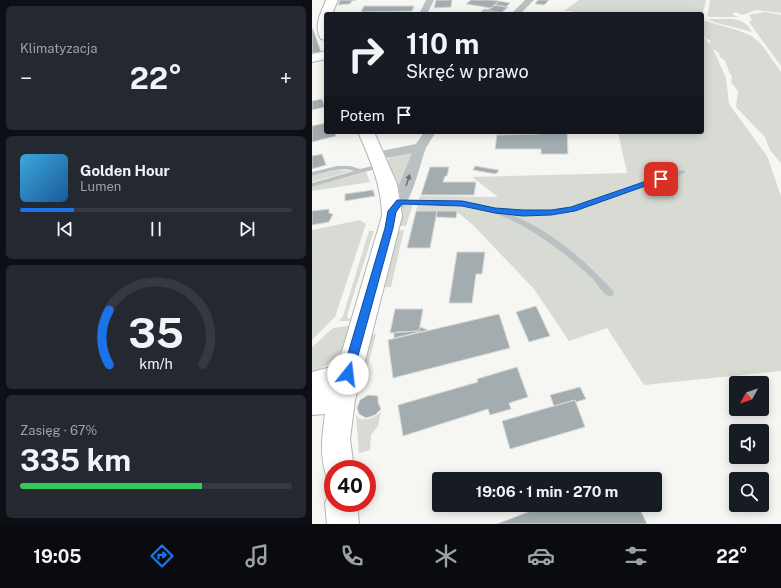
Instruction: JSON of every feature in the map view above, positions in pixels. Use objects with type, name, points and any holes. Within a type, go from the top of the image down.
[{"type":"street","points":[[327,12],[332,0]]},
{"type":"street","points":[[424,12],[430,0]]},
{"type":"street","points":[[517,0],[530,1]]},
{"type":"street","points":[[517,12],[530,1]]},
{"type":"street","points":[[324,18],[322,22],[324,29]]},
{"type":"street","points":[[312,58],[324,55]]},
{"type":"street","points":[[367,134],[396,206]]},
{"type":"street","points":[[338,460],[336,439],[344,387],[396,206],[420,147],[429,134]]},
{"type":"street","points":[[378,161],[420,147]]},
{"type":"street","points":[[312,384],[344,387]]},
{"type":"street","points":[[312,403],[344,387]]},
{"type":"street","points":[[342,512],[343,524]]},
{"type":"lane","points":[[312,185],[360,172],[378,161]]},
{"type":"lane","points":[[312,174],[336,167],[356,168],[360,172]]},
{"type":"lane","points":[[396,206],[462,203],[495,211],[538,213],[567,210],[683,172]]},
{"type":"lane","points":[[495,211],[523,224],[565,251],[589,270],[610,293]]},
{"type":"shaded area","points":[[579,0],[706,0],[703,12],[564,11]]},
{"type":"shaded area","points":[[710,0],[781,0],[781,13],[756,10],[742,15],[736,12],[732,14],[738,17],[711,17],[708,16]]},
{"type":"shaded area","points":[[765,12],[781,15],[781,66],[749,22],[752,20],[749,15]]},
{"type":"shaded area","points":[[708,19],[739,20],[748,26],[752,32],[713,22]]},
{"type":"shaded area","points":[[704,21],[752,36],[762,45],[781,72],[781,163],[770,150],[765,137],[736,107],[738,91],[731,82],[732,76],[725,61],[720,57],[719,53],[713,49],[726,78],[729,104],[767,156],[781,196],[781,371],[644,385],[607,328],[569,341],[534,289],[473,225],[456,211],[416,211],[420,196],[498,197],[472,177],[627,173],[618,134],[704,134],[704,38],[709,44],[711,41],[704,37]]},
{"type":"shaded area","points":[[415,152],[398,190],[386,162],[395,155]]},
{"type":"shaded area","points":[[336,170],[352,171],[312,182],[312,176]]},
{"type":"shaded area","points":[[366,172],[370,182],[312,191],[312,187]]},
{"type":"shaded area","points":[[405,204],[413,204],[406,226],[398,226],[399,210]]},
{"type":"shaded area","points":[[360,220],[366,224],[335,317],[312,340],[312,230]]},
{"type":"shaded area","points":[[404,230],[391,287],[384,287],[396,231]]},
{"type":"shaded area","points":[[369,231],[374,231],[347,317],[351,320],[357,320],[339,321],[343,316]]},
{"type":"shaded area","points":[[354,325],[339,355],[312,374],[312,347],[333,328]]},
{"type":"shaded area","points":[[371,334],[376,334],[363,385],[353,392]]},
{"type":"shaded area","points":[[381,411],[378,426],[371,435],[370,450],[359,453],[356,415],[360,419],[369,419]]},
{"type":"building","points":[[340,0],[356,0],[352,1],[350,4],[338,5]]},
{"type":"building","points":[[436,0],[452,0],[451,7],[434,8]]},
{"type":"building","points":[[471,0],[499,1],[491,8],[466,4]]},
{"type":"building","points":[[538,0],[549,0],[544,5],[535,4]]},
{"type":"building","points":[[499,1],[510,3],[506,7],[495,5]]},
{"type":"building","points":[[495,5],[508,7],[502,12],[488,10]]},
{"type":"building","points":[[364,6],[414,6],[412,11],[361,12]]},
{"type":"building","points":[[313,29],[321,52],[312,53]]},
{"type":"building","points":[[322,99],[324,107],[312,110],[312,101]]},
{"type":"building","points":[[324,123],[324,134],[336,134],[336,136],[312,142],[312,126]]},
{"type":"building","points":[[567,134],[568,154],[541,154],[541,149],[495,149],[497,135]]},
{"type":"building","points":[[322,154],[326,165],[312,169],[312,156]]},
{"type":"building","points":[[475,166],[499,170],[496,174],[473,170]]},
{"type":"building","points":[[430,167],[449,167],[447,176],[445,176],[443,182],[476,182],[474,195],[421,195]]},
{"type":"building","points":[[373,190],[375,196],[345,201],[345,194]]},
{"type":"building","points":[[329,209],[329,213],[333,214],[329,222],[312,225],[312,211]]},
{"type":"building","points":[[416,211],[437,211],[430,248],[407,248]]},
{"type":"building","points":[[437,211],[456,211],[456,218],[436,217]]},
{"type":"building","points":[[457,252],[485,252],[482,274],[476,274],[472,303],[449,303]]},
{"type":"building","points":[[536,306],[550,336],[529,342],[516,312]]},
{"type":"building","points":[[395,309],[423,309],[419,331],[390,333]]},
{"type":"building","points":[[499,314],[510,348],[393,378],[388,340]]},
{"type":"building","points":[[420,327],[428,330],[394,338],[394,333],[419,331]]},
{"type":"building","points":[[517,367],[528,397],[509,403],[511,409],[490,415],[488,409],[403,436],[398,405],[478,382],[477,379]]},
{"type":"building","points":[[580,387],[586,399],[576,402],[575,400],[554,406],[550,395]]},
{"type":"building","points":[[368,395],[378,396],[378,402],[381,409],[375,415],[366,418],[359,414],[357,408],[360,400]]},
{"type":"building","points":[[575,400],[585,427],[510,449],[502,421]]},
{"type":"building","points":[[528,512],[641,512],[647,524],[497,524]]},
{"type":"route","points":[[348,374],[389,228],[392,211],[400,202],[462,203],[495,211],[551,213],[572,209],[661,179]]}]
